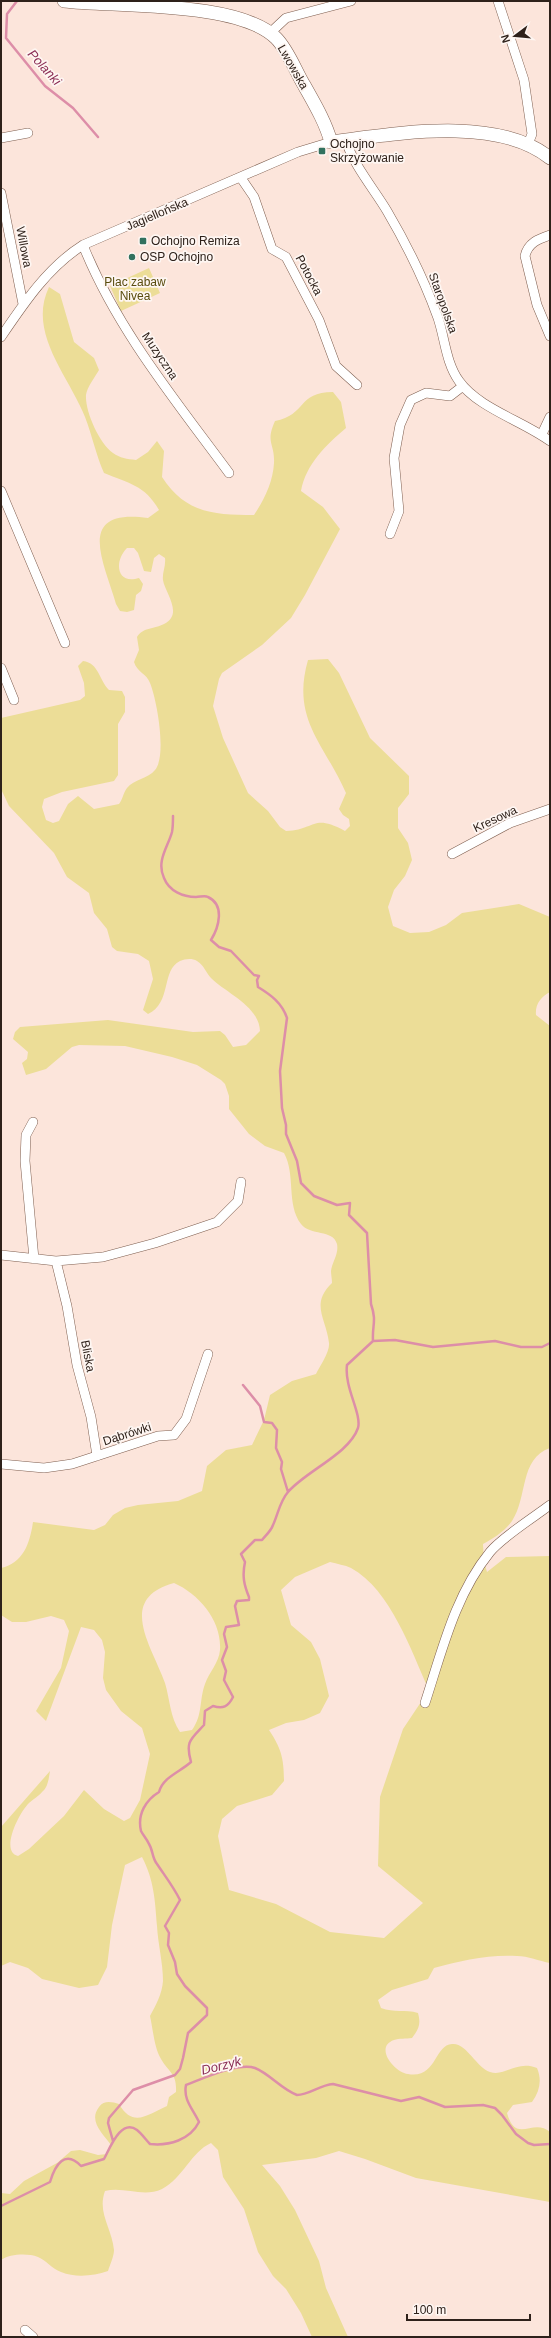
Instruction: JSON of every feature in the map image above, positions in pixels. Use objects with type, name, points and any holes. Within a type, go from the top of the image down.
[{"type":"street","name":"Lwowska","points":[[64,1],[221,14],[252,22],[270,33],[285,51],[320,114],[331,142]]},
{"type":"street","points":[[270,33],[286,18],[351,1]]},
{"type":"street","points":[[498,1],[524,80],[532,134],[528,144],[550,158]]},
{"type":"street","name":"Jagiellońska","points":[[1,337],[23,304],[58,265],[83,245],[241,178],[298,152],[331,142],[457,129],[528,144]]},
{"type":"street","points":[[1,138],[28,133]]},
{"type":"street","name":"Staropolska","points":[[346,141],[352,154],[388,213],[423,281],[438,319],[450,361],[464,386],[488,405],[542,434],[550,441]]},
{"type":"street","name":"Potocka","points":[[241,178],[254,196],[272,249],[286,257],[319,320],[336,366],[357,385]]},
{"type":"street","name":"Willowa","points":[[1,193],[23,304]]},
{"type":"street","points":[[550,235],[532,243],[527,248],[525,256],[537,305],[550,336]]},
{"type":"street","name":"Muzyczna","points":[[83,245],[90,262],[119,316],[169,391],[229,473]]},
{"type":"street","points":[[390,534],[399,510],[394,458],[400,425],[411,400],[426,393],[450,396],[464,386]]},
{"type":"street","points":[[542,434],[550,417]]},
{"type":"street","points":[[1,491],[14,526],[65,644]]},
{"type":"street","points":[[1,668],[14,700]]},
{"type":"street","name":"Kresowa","points":[[452,854],[510,823],[550,809]]},
{"type":"street","points":[[33,1122],[26,1135],[25,1161],[34,1259]]},
{"type":"street","points":[[1,1255],[56,1261],[103,1257],[125,1252],[217,1222],[238,1201],[241,1182]]},
{"type":"street","name":"Bliska","points":[[56,1261],[67,1306],[78,1370],[91,1417],[97,1456]]},
{"type":"street","name":"Dąbrówki","points":[[1,1464],[44,1468],[72,1464],[158,1436],[174,1435],[186,1419],[208,1354]]},
{"type":"street","points":[[425,1703],[449,1629],[467,1586],[491,1551],[550,1505]]},
{"type":"street","points":[[25,2330],[33,2337]]},
{"type":"green space","name":"Plac zabaw Nivea","points":[[149,268],[160,293],[121,311],[110,286]]},
{"type":"green space","points":[[49,287],[60,294],[74,342],[94,358],[99,370],[88,389],[86,402],[90,418],[103,442],[116,455],[136,460],[148,452],[157,441],[164,451],[162,477],[180,498],[202,510],[226,514],[254,515],[264,497],[272,477],[274,456],[271,443],[271,434],[275,421],[292,414],[313,396],[321,393],[333,392],[341,402],[346,428],[324,448],[312,464],[307,472],[301,491],[323,507],[340,529],[291,618],[262,645],[222,673],[219,679],[213,706],[223,738],[248,793],[268,811],[280,827],[286,831],[296,830],[314,824],[326,823],[345,831],[350,826],[349,819],[343,815],[339,809],[346,793],[312,730],[304,699],[304,681],[308,660],[328,659],[339,673],[370,738],[409,776],[409,794],[398,808],[398,828],[408,843],[412,860],[405,876],[394,890],[388,907],[393,926],[410,933],[429,932],[446,925],[462,913],[519,904],[550,917],[550,992],[539,1001],[536,1007],[536,1015],[550,1026],[550,1448],[540,1453],[533,1461],[525,1480],[517,1511],[512,1521],[499,1534],[483,1544],[484,1562],[487,1572],[506,1557],[550,1556],[550,1963],[521,1956],[496,1956],[464,1961],[434,1968],[428,1979],[392,1990],[378,2000],[381,2008],[418,2013],[419,2026],[412,2038],[394,2040],[388,2043],[386,2048],[388,2059],[397,2069],[403,2072],[408,2074],[417,2074],[425,2072],[442,2050],[446,2046],[452,2044],[457,2044],[462,2047],[480,2065],[490,2072],[501,2072],[523,2066],[537,2068],[540,2081],[537,2094],[532,2102],[513,2105],[507,2113],[515,2127],[520,2129],[537,2127],[544,2128],[550,2132],[550,2202],[416,2178],[339,2151],[316,2158],[262,2165],[280,2186],[295,2210],[319,2261],[326,2288],[348,2337],[312,2337],[301,2313],[286,2289],[273,2276],[258,2252],[244,2209],[223,2177],[218,2150],[211,2143],[198,2152],[176,2178],[162,2189],[148,2192],[119,2190],[105,2191],[103,2199],[104,2214],[114,2250],[113,2258],[108,2271],[79,2276],[58,2271],[41,2258],[34,2256],[14,2255],[1,2260],[1,2193],[10,2194],[24,2181],[57,2163],[71,2151],[80,2150],[98,2155],[107,2154],[111,2145],[98,2127],[95,2117],[96,2112],[103,2103],[111,2102],[119,2104],[124,2111],[135,2118],[147,2116],[167,2106],[169,2097],[176,2092],[176,2086],[174,2077],[164,2064],[157,2049],[150,2016],[160,1995],[163,1974],[153,1890],[149,1874],[142,1857],[125,1865],[112,1925],[107,1967],[98,1985],[79,1988],[42,1979],[28,1968],[10,1962],[1,1966],[1,1827],[50,1771],[45,1789],[29,1803],[20,1815],[11,1840],[11,1848],[13,1853],[18,1856],[29,1849],[64,1816],[84,1790],[104,1809],[124,1821],[130,1818],[140,1800],[150,1754],[142,1728],[121,1711],[106,1690],[103,1678],[105,1652],[102,1640],[94,1630],[81,1627],[46,1721],[36,1711],[61,1668],[69,1631],[64,1620],[51,1616],[26,1622],[12,1622],[1,1615],[1,1568],[15,1562],[20,1557],[28,1544],[33,1522],[94,1530],[105,1525],[113,1515],[125,1508],[138,1505],[178,1501],[202,1491],[207,1466],[226,1450],[252,1445],[264,1420],[270,1395],[292,1381],[316,1374],[326,1355],[329,1343],[321,1312],[321,1305],[325,1291],[332,1283],[331,1271],[337,1248],[335,1239],[331,1236],[305,1228],[301,1224],[296,1216],[294,1208],[290,1171],[284,1153],[265,1146],[249,1134],[229,1109],[229,1096],[225,1084],[221,1080],[197,1065],[172,1057],[125,1046],[79,1045],[72,1047],[46,1069],[26,1075],[22,1063],[27,1059],[28,1052],[13,1039],[15,1032],[20,1027],[108,1020],[193,1032],[220,1031],[225,1035],[233,1047],[246,1045],[260,1031],[254,1014],[248,1007],[217,984],[201,965],[193,959],[182,960],[174,965],[170,972],[164,995],[160,1002],[155,1009],[148,1014],[143,1010],[153,979],[149,961],[138,954],[117,951],[112,947],[107,929],[94,913],[89,893],[67,877],[54,853],[9,806],[1,789],[1,718],[80,700],[85,696],[84,683],[78,666],[83,661],[88,662],[96,668],[109,690],[122,691],[125,697],[125,712],[118,724],[118,775],[114,781],[62,792],[44,799],[42,807],[46,820],[53,823],[59,821],[68,804],[78,796],[94,809],[119,804],[130,785],[149,775],[155,770],[159,763],[161,741],[158,714],[149,680],[137,668],[134,662],[139,650],[137,637],[142,631],[161,626],[170,620],[173,615],[172,603],[163,580],[165,558],[159,554],[154,558],[151,572],[144,571],[138,553],[134,548],[127,548],[120,559],[119,565],[122,575],[126,578],[139,578],[143,584],[141,591],[136,595],[134,610],[127,612],[120,611],[116,604],[101,556],[100,542],[102,530],[110,521],[125,517],[148,518],[159,510],[154,502],[142,490],[104,473],[85,417],[53,354],[47,338],[43,321],[44,304]],"holes":[[[330,1562],[351,1568],[365,1578],[378,1591],[389,1606],[407,1640],[429,1690],[403,1729],[380,1797],[378,1866],[423,1903],[384,1938],[330,1932],[276,1904],[229,1890],[218,1836],[222,1819],[237,1806],[272,1795],[284,1781],[281,1754],[269,1730],[286,1723],[304,1720],[320,1713],[329,1696],[320,1659],[311,1642],[291,1625],[281,1590],[295,1577]],[[174,1583],[192,1594],[200,1601],[213,1619],[220,1639],[219,1655],[203,1690],[198,1719],[192,1730],[180,1732],[172,1714],[165,1683],[147,1639],[143,1625],[142,1612],[146,1600],[156,1590]]]},
{"type":"waterway","name":"Polanki","points":[[17,1],[7,14],[6,38],[45,86],[73,108],[98,137]]},
{"type":"waterway","points":[[173,816],[172,832],[161,866],[166,883],[173,890],[181,894],[191,897],[205,896],[217,905],[219,911],[218,923],[211,940],[219,947],[231,951],[254,975],[259,976],[257,980],[258,987],[276,1000],[287,1018],[280,1071],[282,1108],[286,1125],[286,1134],[297,1161],[301,1183],[314,1196],[337,1205],[350,1203],[349,1215],[367,1233],[371,1304],[374,1319],[373,1341]]},
{"type":"waterway","points":[[113,2141],[108,2123],[109,2118],[133,2090],[175,2075],[180,2069],[188,2033],[207,2015],[207,2008],[185,1986],[177,1974],[175,1962],[168,1945],[169,1933],[165,1926],[180,1900],[155,1862],[150,1846],[141,1831],[140,1819],[147,1803],[159,1792],[164,1782],[191,1762],[189,1755],[190,1741],[204,1725],[205,1711],[213,1706],[225,1706],[233,1697],[224,1680],[226,1671],[222,1660],[227,1647],[224,1634],[226,1627],[239,1625],[235,1606],[237,1601],[249,1600],[244,1580],[245,1562],[241,1554],[255,1540],[262,1540],[270,1531],[281,1503],[288,1492],[305,1477],[337,1454],[353,1437],[358,1428],[359,1422],[348,1382],[347,1365],[373,1341],[395,1340],[433,1347],[495,1341],[521,1347],[542,1347],[550,1343]]},
{"type":"waterway","points":[[243,1385],[260,1406],[264,1422],[272,1423],[277,1430],[276,1448],[282,1462],[281,1469],[288,1492]]},
{"type":"waterway","name":"Dorzyk","points":[[1,2206],[50,2182],[58,2165],[65,2159],[75,2161],[81,2166],[104,2159],[117,2136],[126,2128],[131,2127],[137,2130],[150,2144],[171,2143],[185,2137],[199,2122],[187,2100],[185,2090],[186,2085],[220,2072],[239,2067],[255,2068],[297,2095],[333,2084],[401,2101],[419,2097],[445,2107],[483,2105],[495,2108],[516,2134],[528,2143],[534,2145],[550,2144]]},
{"type":"place","name":"Ochojno Skrzyżowanie","points":[[322,151]]},
{"type":"place","name":"Ochojno Remiza","points":[[143,241]]},
{"type":"place","name":"OSP Ochojno","points":[[132,257]]}]
